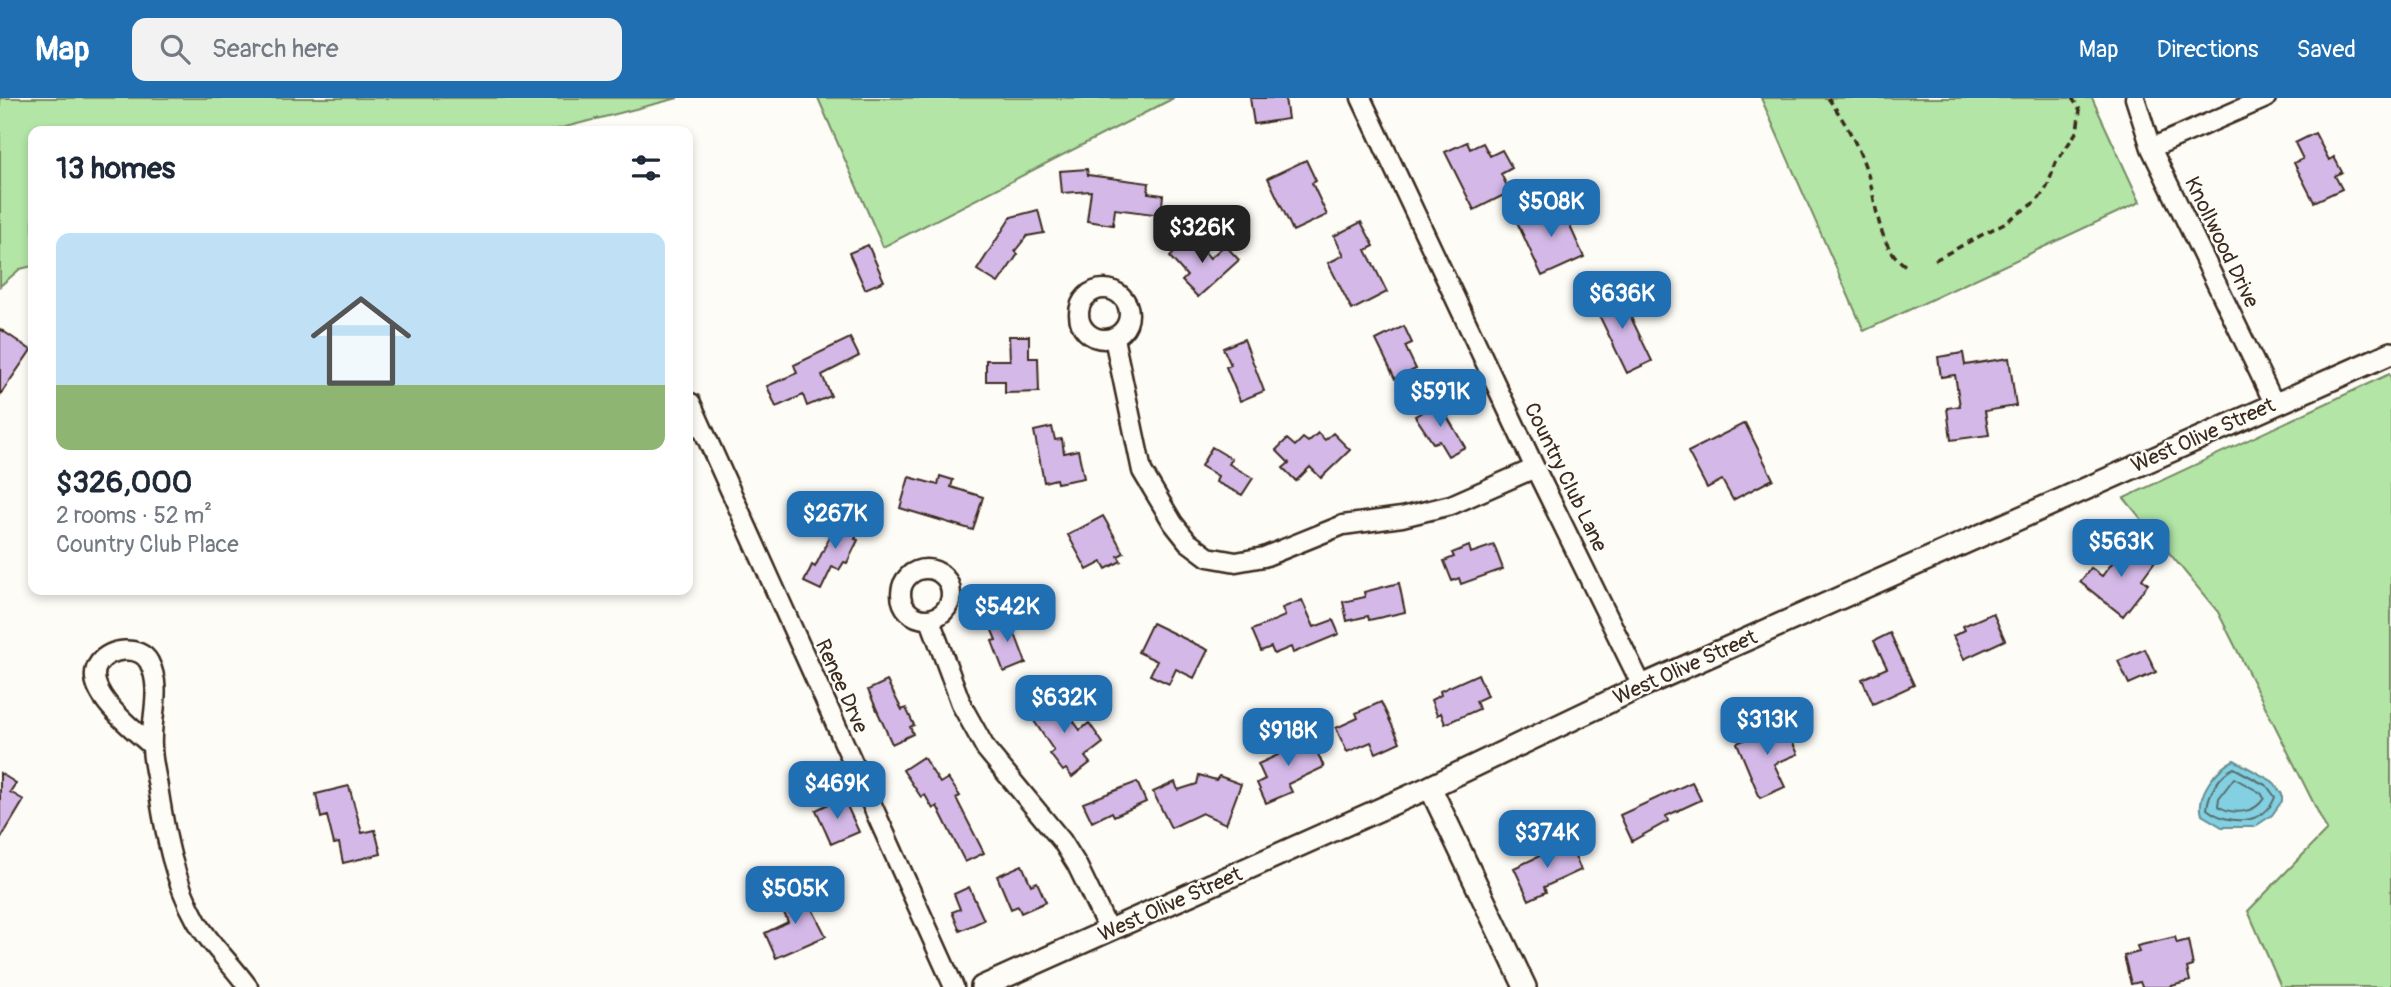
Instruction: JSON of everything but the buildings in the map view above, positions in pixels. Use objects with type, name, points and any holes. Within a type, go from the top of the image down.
[{"type":"street","name":"Country Club Lane","points":[[1361,98],[1535,468],[1642,686]]},
{"type":"street","name":"Knollwood Drive","points":[[2135,98],[2151,148],[2274,403]]},
{"type":"street","points":[[2151,148],[2266,98]]},
{"type":"street","points":[[1114,338],[1142,471],[1170,520],[1188,542],[1208,557],[1236,562],[1264,557],[1343,525],[1402,517],[1451,505],[1535,468]]},
{"type":"street","name":"West Olive Street","points":[[982,987],[1430,787],[1642,686],[2391,353]]},
{"type":"street","name":"Renee Drve","points":[[693,407],[954,987]]},
{"type":"street","points":[[930,620],[962,706],[986,749],[1062,841],[1077,865],[1109,931]]},
{"type":"street","points":[[152,745],[128,725],[96,686],[94,671],[100,660],[115,652],[137,652],[148,660],[156,703],[152,745],[165,833],[176,876],[197,921],[248,987]]},
{"type":"street","points":[[1430,787],[1525,987]]},
{"type":"path","points":[[1828,98],[1851,134],[1866,167],[1883,236],[1896,260],[1906,267]]},
{"type":"path","points":[[1936,260],[2007,222],[2038,200],[2047,187],[2056,163],[2077,131],[2080,110],[2072,98]]},
{"type":"green space","points":[[0,98],[678,98],[569,126],[28,126],[28,267],[20,269],[0,286]]},
{"type":"green space","points":[[818,98],[1174,98],[883,247]]},
{"type":"green space","points":[[1761,98],[2092,98],[2140,202],[1864,331]]},
{"type":"green space","points":[[2389,374],[2391,987],[2281,987],[2248,911],[2327,830],[2218,612],[2124,498]]},
{"type":"water","points":[[2234,760],[2272,781],[2282,794],[2282,801],[2272,815],[2254,827],[2222,827],[2202,815],[2202,799],[2209,783],[2221,769]]}]
